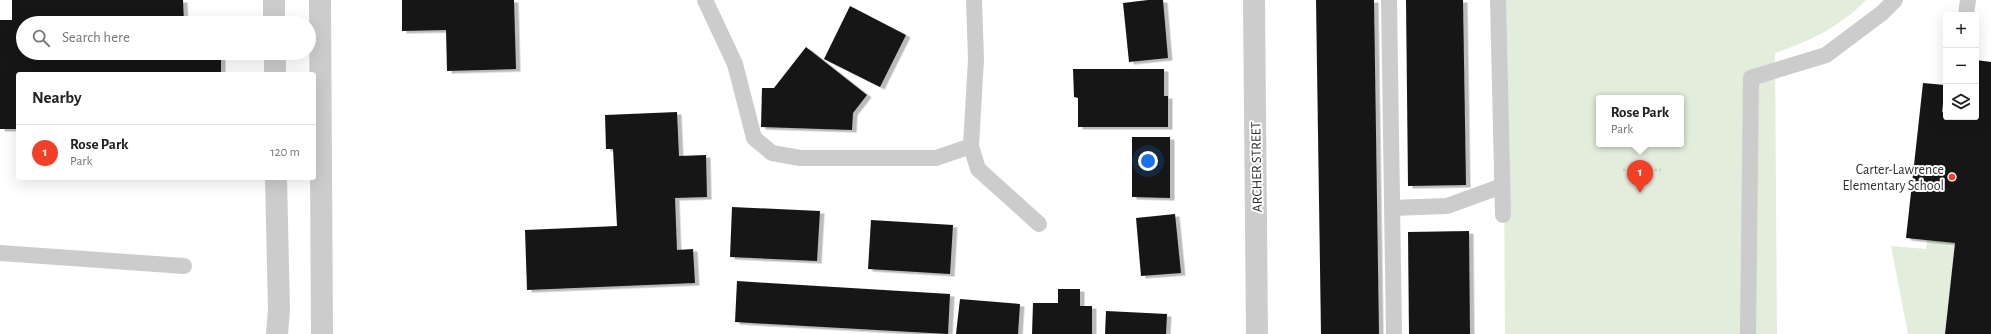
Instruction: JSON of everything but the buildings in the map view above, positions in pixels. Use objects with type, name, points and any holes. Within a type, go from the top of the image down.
[{"type":"street","points":[[274,0],[274,16]]},
{"type":"street","points":[[320,0],[322,334]]},
{"type":"street","name":"ARCHER STREET","points":[[1254,0],[1258,334]]},
{"type":"street","points":[[274,60],[275,72]]},
{"type":"street","points":[[276,180],[279,310],[277,334]]},
{"type":"lane","points":[[705,0],[735,64],[754,138],[772,153],[800,158],[936,158],[971,146]]},
{"type":"lane","points":[[974,0],[976,59],[971,146],[978,169],[1039,224]]},
{"type":"lane","points":[[1389,0],[1394,334]]},
{"type":"lane","points":[[1498,0],[1503,215]]},
{"type":"lane","points":[[1748,334],[1751,78],[1826,55],[1882,13],[1895,0]]},
{"type":"lane","points":[[1966,12],[1968,0]]},
{"type":"lane","points":[[1392,208],[1447,206],[1502,186]]},
{"type":"lane","points":[[0,253],[184,266]]},
{"type":"path","points":[[1622,170],[1661,170]]},
{"type":"green space","points":[[1503,0],[1866,0],[1846,18],[1824,32],[1775,53],[1777,334],[1505,334]]},
{"type":"green space","points":[[1927,240],[1955,243],[1945,334],[1908,334],[1891,246],[1926,249]]},
{"type":"place","name":"Carter-Lawrence Elementary School","points":[[1952,177]]},
{"type":"place","name":"Rose Park","points":[[1640,193]]}]
